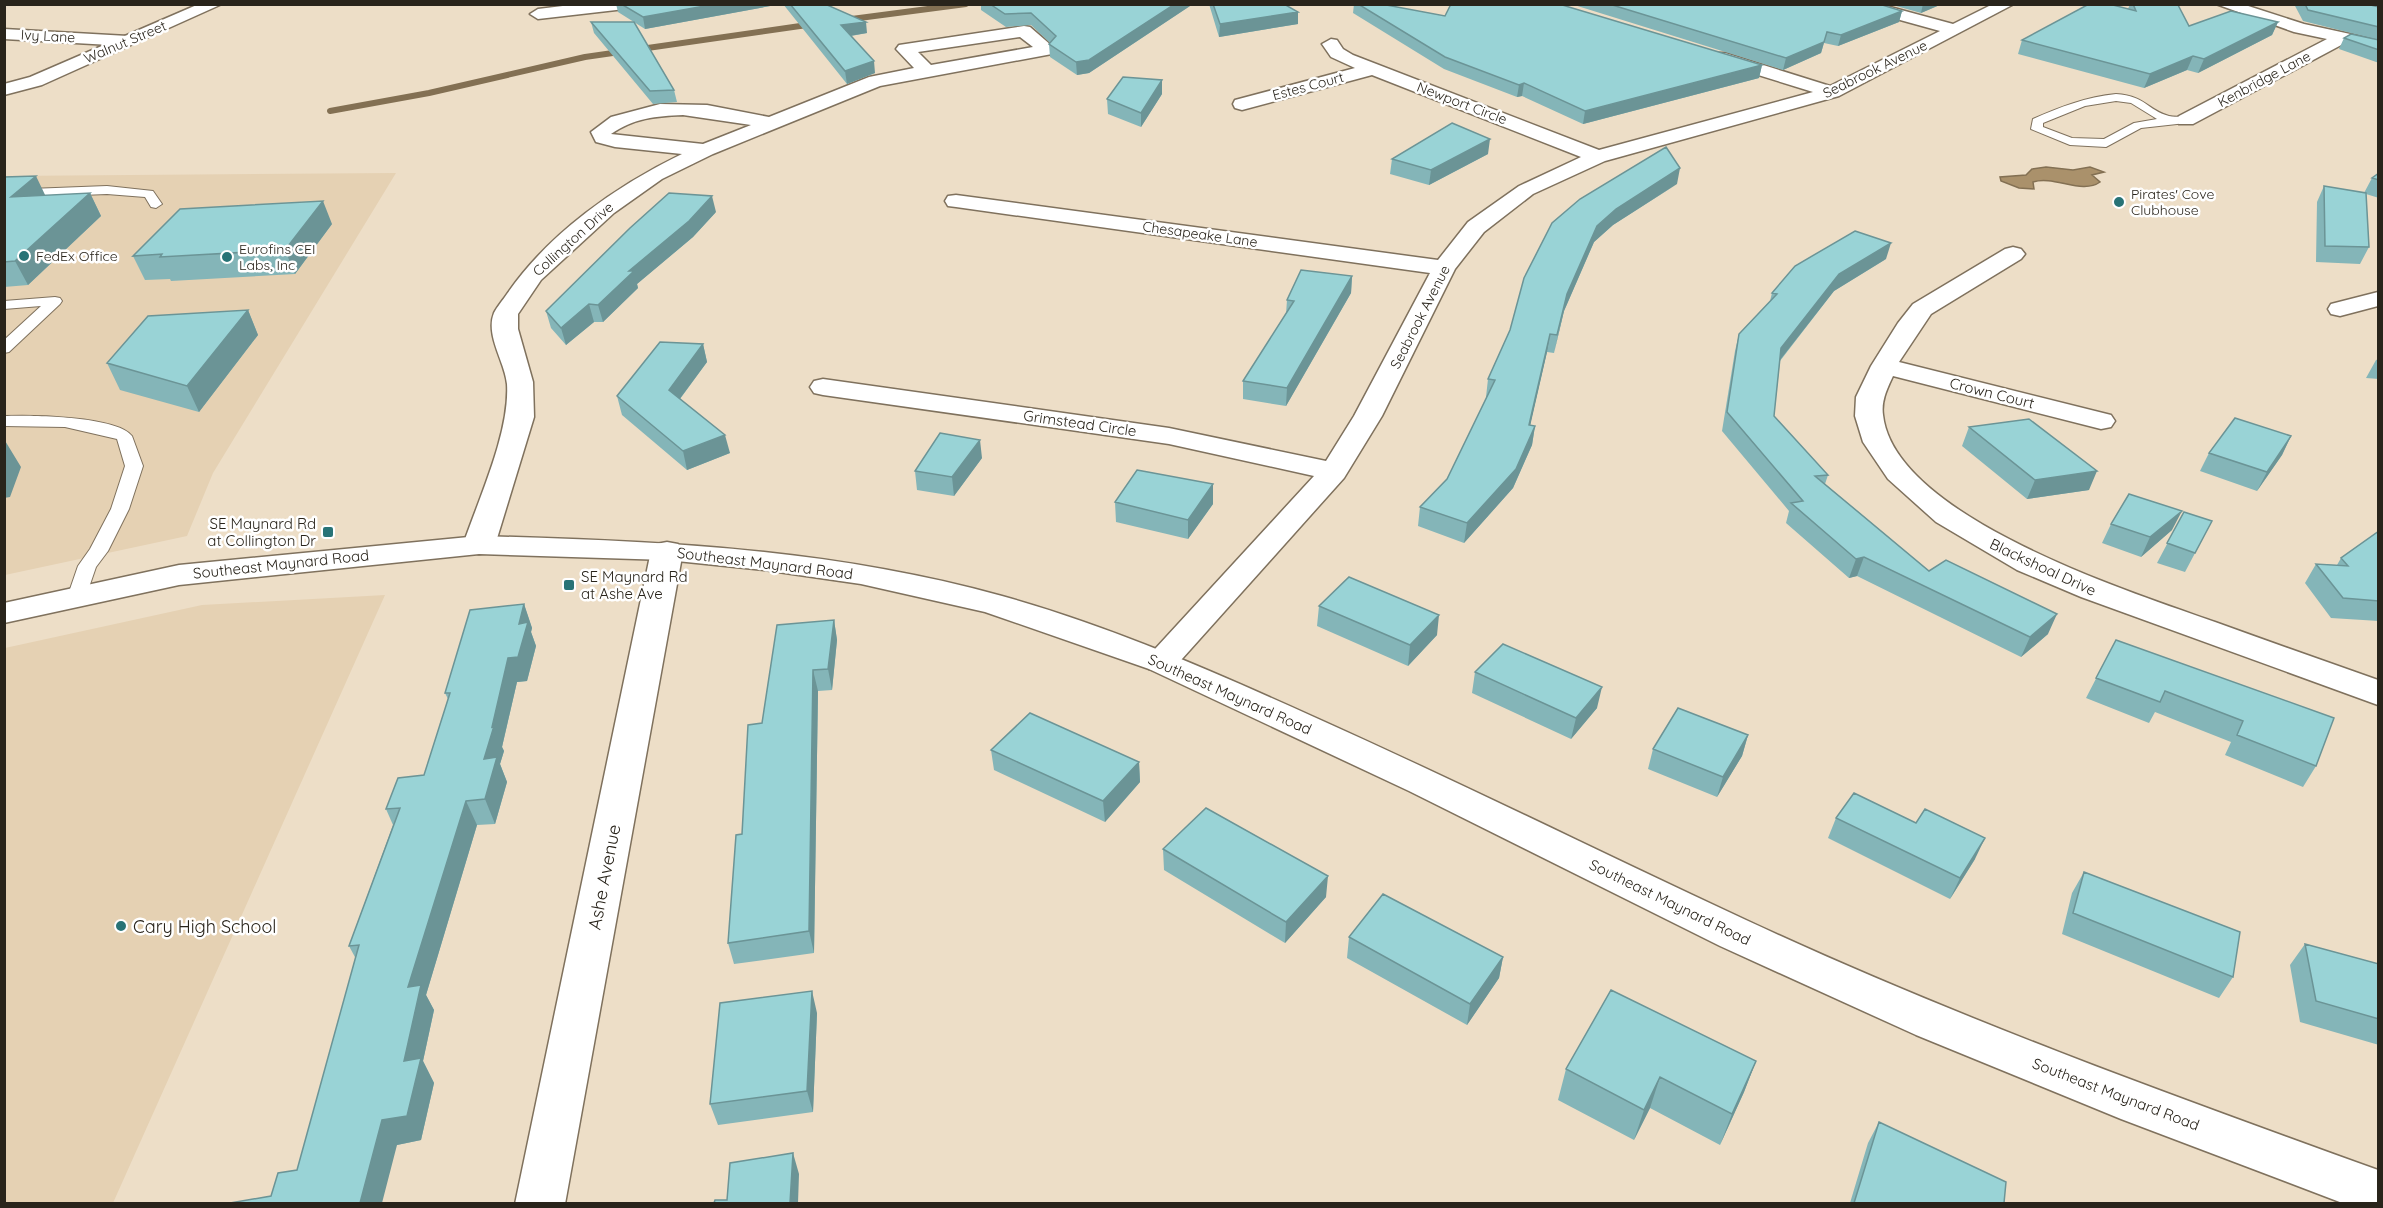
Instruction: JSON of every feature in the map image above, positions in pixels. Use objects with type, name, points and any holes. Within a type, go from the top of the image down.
[{"type":"street","name":"Walnut Street","points":[[4,90],[36,81],[214,4]]},
{"type":"street","points":[[538,14],[625,4]]},
{"type":"street","points":[[1859,4],[1956,30]]},
{"type":"street","name":"Seabrook Avenue","points":[[1161,661],[1334,472],[1368,416],[1444,268],[1466,239],[1496,210],[1526,190],[1598,157],[1832,92],[2006,4]]},
{"type":"street","points":[[2224,4],[2342,38],[2379,45]]},
{"type":"street","name":"Collington Drive","points":[[479,545],[520,417],[520,382],[505,329],[506,314],[514,298],[532,275],[606,208],[655,175],[706,150],[875,81],[1046,50],[1024,31],[906,49],[926,70]]},
{"type":"street","name":"Ivy Lane","points":[[4,34],[128,41]]},
{"type":"street","name":"Kenbridge Lane","points":[[2180,120],[2342,38]]},
{"type":"street","name":"Newport Circle","points":[[1331,44],[1347,59],[1598,157]]},
{"type":"street","points":[[1701,52],[1832,92]]},
{"type":"street","name":"Estes Court","points":[[1242,104],[1373,69]]},
{"type":"street","name":"Walnut Street","points":[[4,101],[36,81]]},
{"type":"street","name":"Collington Drive","points":[[706,150],[615,141],[603,138],[601,132],[612,122],[670,110],[719,112],[771,124]]},
{"type":"street","name":"Chesapeake Lane","points":[[956,201],[1444,268]]},
{"type":"street","name":"Blackshoal Drive","points":[[2013,254],[1922,309],[1910,323],[1884,366],[1870,397],[1869,416],[1877,442],[1898,473],[1947,516],[2028,563],[2093,590],[2379,693]]},
{"type":"street","points":[[2340,309],[2379,299]]},
{"type":"street","name":"Crown Court","points":[[1884,366],[2101,421]]},
{"type":"street","name":"Grimstead Circle","points":[[823,387],[1169,436],[1334,472]]},
{"type":"street","name":"Southeast Maynard Road","points":[[4,613],[78,595],[179,575],[479,545],[667,551],[764,560],[872,576],[994,604],[1161,661],[1422,781],[1735,934],[1932,1022],[2138,1104],[2379,1193]]},
{"type":"street","name":"Ashe Avenue","points":[[540,1203],[667,551]]},
{"type":"lane","points":[[2092,85],[2145,106],[2154,115],[2180,120]]},
{"type":"lane","points":[[2122,98],[2101,99],[2055,114],[2037,122],[2037,129],[2070,141],[2106,143],[2138,125],[2180,120]]},
{"type":"lane","points":[[4,194],[108,190],[149,194],[156,204]]},
{"type":"lane","points":[[4,305],[55,301],[4,349]]},
{"type":"lane","points":[[4,421],[38,419],[82,423],[124,436],[134,466],[120,509],[99,550],[87,566],[78,595]]},
{"type":"shaded area","points":[[2046,167],[2073,170],[2090,167],[2104,172],[2092,175],[2100,182],[2085,186],[2041,181],[2033,182],[2034,189],[2019,188],[2001,181],[2000,177],[2026,175],[2032,169]]},
{"type":"shaded area","points":[[396,173],[213,473],[187,536],[5,575],[5,176]]},
{"type":"shaded area","name":"Cary High School","points":[[385,595],[113,1203],[5,1203],[5,648],[202,605]]},
{"type":"building","points":[[621,4],[716,4],[643,17]]},
{"type":"building","points":[[790,4],[825,4],[866,22],[841,25],[874,61],[845,71]]},
{"type":"building","points":[[990,4],[1175,4],[1089,60],[1076,62],[1049,44],[1056,36],[1031,13],[1005,14]]},
{"type":"building","points":[[1213,4],[1284,4],[1298,12],[1220,24]]},
{"type":"building","points":[[1358,4],[1381,4],[1445,16],[1451,4],[1559,4],[1762,65],[1585,111],[1524,83],[1519,85],[1445,57]]},
{"type":"building","points":[[1609,4],[1879,4],[1902,11],[1841,35],[1827,32],[1824,42],[1786,58]]},
{"type":"building","points":[[2089,4],[2109,4],[2136,11],[2133,4],[2178,5],[2189,26],[2231,11],[2278,22],[2204,59],[2193,56],[2150,74],[2022,40]]},
{"type":"building","points":[[2305,4],[2366,4],[2379,7],[2379,27],[2308,10]]},
{"type":"building","points":[[591,22],[634,22],[674,90],[650,91]]},
{"type":"building","points":[[2351,34],[2379,40],[2379,50],[2344,38]]},
{"type":"building","points":[[1123,77],[1162,80],[1141,113],[1107,99]]},
{"type":"building","points":[[1452,123],[1490,139],[1431,170],[1392,159]]},
{"type":"building","points":[[1666,147],[1680,168],[1616,209],[1597,226],[1567,294],[1557,335],[1550,334],[1529,425],[1535,426],[1516,469],[1467,523],[1420,507],[1447,479],[1495,380],[1488,379],[1510,330],[1524,278],[1552,223],[1580,199]]},
{"type":"building","points":[[2379,173],[2379,180],[2372,178]]},
{"type":"building","points":[[36,176],[11,197],[90,193],[15,261],[4,262],[4,177]]},
{"type":"building","points":[[2324,186],[2366,193],[2369,247],[2325,246]]},
{"type":"building","points":[[669,193],[712,196],[689,221],[629,271],[634,271],[598,305],[589,304],[561,328],[546,311]]},
{"type":"building","points":[[323,201],[285,250],[160,257],[162,254],[133,256],[180,209]]},
{"type":"building","points":[[1855,231],[1891,243],[1839,274],[1781,348],[1774,416],[1828,475],[1815,476],[1929,571],[1946,560],[2057,614],[2030,637],[1864,557],[1856,559],[1791,503],[1803,501],[1727,412],[1739,334],[1777,294],[1772,293],[1795,266]]},
{"type":"building","points":[[1301,270],[1352,276],[1287,388],[1243,381],[1294,301],[1287,300]]},
{"type":"building","points":[[248,310],[187,386],[107,363],[148,316]]},
{"type":"building","points":[[660,342],[703,344],[669,390],[725,435],[683,451],[617,396]]},
{"type":"building","points":[[2235,418],[2291,436],[2267,472],[2209,453]]},
{"type":"building","points":[[2029,419],[2097,471],[2035,480],[1969,427]]},
{"type":"building","points":[[940,433],[980,440],[952,477],[915,471]]},
{"type":"building","points":[[1137,470],[1213,484],[1188,520],[1115,502]]},
{"type":"building","points":[[2129,494],[2182,511],[2150,537],[2111,524]]},
{"type":"building","points":[[2184,512],[2212,521],[2195,553],[2167,543]]},
{"type":"building","points":[[2379,531],[2379,601],[2343,598],[2316,564],[2348,566],[2341,558]]},
{"type":"building","points":[[1349,577],[1439,615],[1410,645],[1319,606]]},
{"type":"building","points":[[524,604],[519,624],[528,622],[518,657],[508,658],[492,727],[494,726],[484,759],[497,757],[485,799],[466,801],[408,987],[421,985],[404,1061],[421,1058],[407,1116],[382,1120],[360,1203],[230,1203],[271,1196],[278,1173],[297,1170],[359,945],[349,946],[400,808],[386,809],[398,778],[424,775],[450,693],[445,693],[470,610]]},
{"type":"building","points":[[834,620],[828,669],[813,670],[809,931],[728,943],[736,835],[742,834],[748,725],[762,723],[777,625]]},
{"type":"building","points":[[2116,640],[2334,718],[2316,766],[2237,735],[2243,721],[2165,691],[2160,702],[2096,678]]},
{"type":"building","points":[[1503,644],[1602,687],[1576,718],[1475,672]]},
{"type":"building","points":[[1678,708],[1748,735],[1723,777],[1653,749]]},
{"type":"building","points":[[1030,713],[1139,762],[1103,801],[991,750]]},
{"type":"building","points":[[1854,793],[1916,823],[1925,809],[1985,838],[1960,878],[1836,818]]},
{"type":"building","points":[[1206,808],[1328,876],[1286,922],[1163,849]]},
{"type":"building","points":[[2084,872],[2240,932],[2233,977],[2073,913]]},
{"type":"building","points":[[1383,894],[1503,957],[1470,1004],[1349,937]]},
{"type":"building","points":[[2305,944],[2379,964],[2379,1019],[2316,1001]]},
{"type":"building","points":[[1611,990],[1756,1061],[1732,1114],[1660,1077],[1644,1110],[1566,1069]]},
{"type":"building","points":[[812,991],[807,1091],[710,1104],[720,1003]]},
{"type":"building","points":[[1879,1122],[2006,1182],[2004,1203],[1854,1203]]},
{"type":"building","points":[[793,1153],[790,1203],[714,1203],[715,1200],[727,1200],[730,1163]]},
{"type":"waterway","points":[[844,20],[966,4]]},
{"type":"waterway","points":[[330,111],[429,93],[585,57],[814,24]]},
{"type":"place","name":"Pirates' Cove Clubhouse","points":[[2119,202]]},
{"type":"place","name":"FedEx Office","points":[[24,256]]},
{"type":"place","name":"Eurofins CEI Labs, Inc","points":[[227,257]]},
{"type":"place","name":"SE Maynard Rd at Collington Dr","points":[[328,532]]},
{"type":"place","name":"SE Maynard Rd at Ashe Ave","points":[[569,585]]},
{"type":"place","name":"Cary High School","points":[[121,926]]}]
